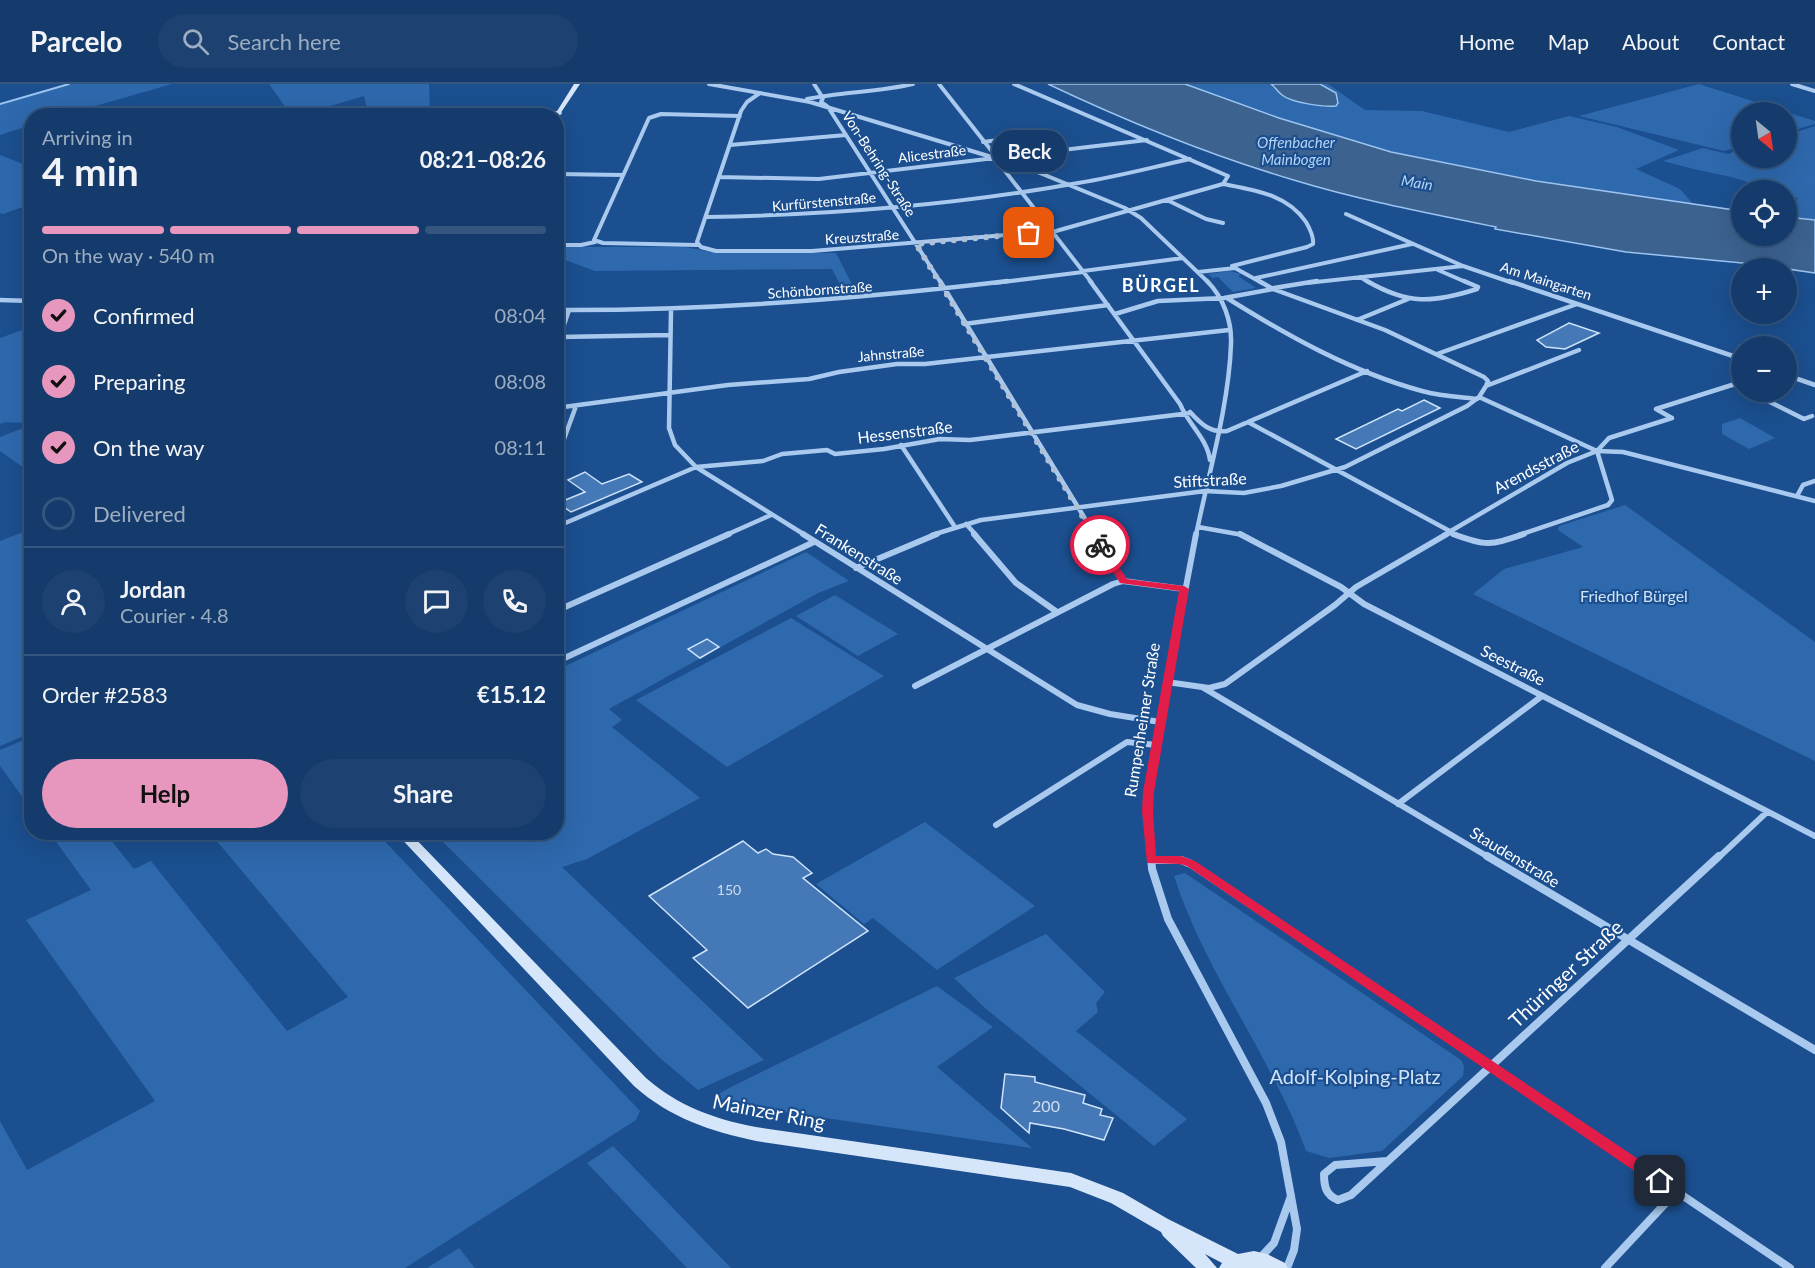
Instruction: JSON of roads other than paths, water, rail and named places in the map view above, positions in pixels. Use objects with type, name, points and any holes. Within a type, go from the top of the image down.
[{"type":"street","points":[[563,108],[577,84]]},
{"type":"street","points":[[710,84],[828,107],[997,157],[1129,211],[1141,218],[1224,298],[1295,340],[1415,390],[1478,398],[1597,451],[1619,451],[1815,501]]},
{"type":"street","name":"Von-Behring-Straße","points":[[814,84],[822,97],[821,102],[828,107],[916,244],[1124,582]]},
{"type":"street","points":[[789,98],[808,99],[833,94],[884,90],[913,84]]},
{"type":"street","points":[[934,84],[940,86],[983,143],[997,157],[1187,413],[1207,446],[1210,455],[1210,470]]},
{"type":"street","points":[[1014,84],[1228,174],[1223,184],[1253,190],[1288,202],[1306,221],[1314,240],[1312,245],[1300,249],[1224,268],[1198,272]]},
{"type":"street","points":[[1792,84],[1815,91]]},
{"type":"street","points":[[699,246],[706,217],[740,116],[747,102],[760,93]]},
{"type":"street","points":[[595,242],[650,117],[661,114],[740,116]]},
{"type":"street","points":[[953,144],[973,148],[983,143],[1047,134]]},
{"type":"street","points":[[730,145],[846,135]]},
{"type":"street","name":"Alicestraße","points":[[719,177],[814,179],[1147,140]]},
{"type":"street","name":"Kurfürstenstraße","points":[[706,217],[822,215],[892,207],[1068,185],[1191,159]]},
{"type":"street","points":[[1004,168],[1008,164],[1016,164]]},
{"type":"street","points":[[564,174],[623,175]]},
{"type":"street","name":"Kreuzstraße","points":[[564,245],[595,242],[699,246],[716,251],[801,252],[916,244],[1052,231],[1223,184]]},
{"type":"street","points":[[1167,200],[1206,219],[1223,223]]},
{"type":"street","name":"Am Maingarten","points":[[1347,214],[1463,266],[1731,355]]},
{"type":"street","points":[[1255,278],[1412,244]]},
{"type":"street","name":"Schönbornstraße","points":[[564,310],[671,310],[867,297],[945,290],[1183,258]]},
{"type":"street","points":[[1115,315],[1162,300],[1224,298],[1360,276],[1463,266]]},
{"type":"street","points":[[1224,268],[1239,269],[1273,289],[1358,320],[1484,377],[1488,381],[1478,398]]},
{"type":"street","points":[[1360,276],[1390,295],[1409,299],[1444,300],[1478,287],[1438,270]]},
{"type":"street","name":"Rumpenheimer Straße","points":[[1224,298],[1231,353],[1219,432],[1184,589],[1156,745],[1147,811],[1151,860],[1157,887],[1177,939],[1270,1112],[1281,1142],[1297,1228],[1294,1250],[1287,1268]]},
{"type":"street","points":[[1358,320],[1409,299]]},
{"type":"street","points":[[0,300],[24,301]]},
{"type":"street","points":[[1437,354],[1577,304]]},
{"type":"street","points":[[964,324],[1108,305]]},
{"type":"street","points":[[564,325],[569,310]]},
{"type":"street","name":"Frankenstraße","points":[[671,310],[668,421],[671,437],[678,450],[696,467],[1077,705],[1110,714],[1160,722]]},
{"type":"street","name":"Jahnstraße","points":[[564,407],[723,386],[809,379],[838,372],[897,364],[925,364],[1229,330]]},
{"type":"street","points":[[564,337],[669,335]]},
{"type":"street","points":[[1486,386],[1579,350]]},
{"type":"street","points":[[1187,413],[1205,428],[1219,432],[1248,423],[1366,371]]},
{"type":"street","points":[[1797,379],[1815,385]]},
{"type":"street","points":[[1597,451],[1609,438],[1672,418],[1656,409],[1731,385]]},
{"type":"street","name":"Stiftstraße","points":[[856,568],[911,542],[966,524],[1205,491],[1232,494],[1250,492],[1337,469],[1478,398]]},
{"type":"street","points":[[1770,402],[1804,419],[1814,417]]},
{"type":"street","points":[[564,439],[576,406]]},
{"type":"street","name":"Hessenstraße","points":[[564,524],[696,467],[763,460],[782,454],[827,450],[835,454],[956,437],[970,440],[1187,413]]},
{"type":"street","points":[[1248,423],[1337,469],[1449,532]]},
{"type":"street","points":[[901,445],[955,527]]},
{"type":"street","name":"Arendsstraße","points":[[1167,682],[1217,687],[1228,682],[1335,605],[1349,592],[1449,532],[1567,463],[1597,451],[1612,500],[1608,505],[1487,545],[1475,543],[1449,532]]},
{"type":"street","points":[[1797,496],[1803,485],[1815,481]]},
{"type":"street","points":[[564,607],[771,515]]},
{"type":"street","points":[[966,524],[1016,584],[1057,612]]},
{"type":"street","name":"Seestraße","points":[[1198,527],[1241,534],[1349,592],[1364,604],[1767,812],[1814,834]]},
{"type":"street","points":[[564,658],[814,542]]},
{"type":"street","points":[[915,686],[1108,586],[1124,582],[1184,589]]},
{"type":"street","name":"Staudenstraße","points":[[1202,687],[1815,1050]]},
{"type":"street","points":[[1398,804],[1542,696]]},
{"type":"street","points":[[996,825],[1127,742],[1156,745]]},
{"type":"street","name":"Thüringer Straße","points":[[1387,1161],[1767,812]]},
{"type":"street","name":"Mainzer Ring","points":[[409,840],[640,1082],[659,1099],[683,1113],[713,1125],[756,1134],[1066,1179],[1104,1192],[1233,1265]]},
{"type":"street","points":[[1151,860],[1181,860],[1191,864],[1790,1268]]},
{"type":"street","points":[[1387,1161],[1344,1199],[1332,1198],[1324,1187],[1324,1174],[1335,1165],[1387,1161]]},
{"type":"street","points":[[1605,1268],[1676,1192]]},
{"type":"street","points":[[1259,1259],[1274,1243],[1291,1196]]},
{"type":"street","name":"Mainzer Ring","points":[[1162,1224],[1208,1268]]},
{"type":"street","points":[[1233,1265],[1246,1259],[1259,1259],[1279,1268]]},
{"type":"water","name":"Offenbacher Mainbogen","points":[[1048,84],[1185,84],[1279,118],[1391,152],[1536,181],[1731,210],[1731,246],[1797,246],[1797,218],[1815,220],[1815,273],[1797,270],[1797,258],[1731,258],[1731,262],[1626,252],[1495,229],[1496,227],[1347,195],[1265,171],[1109,112]]},
{"type":"water","points":[[1271,84],[1320,84],[1336,93],[1338,103],[1336,106],[1323,106],[1293,100],[1282,95]]},
{"type":"waterway","points":[[0,104],[69,84]]},
{"type":"place","name":"Beck","points":[[1029,233]]},
{"type":"district","name":"BÜRGEL","points":[[1161,286]]},
{"type":"water label","name":"Main","points":[[1417,183]]},
{"type":"park label","name":"Friedhof Bürgel","points":[[1634,596]]},
{"type":"park label","name":"Adolf-Kolping-Platz","points":[[1355,1077]]}]
